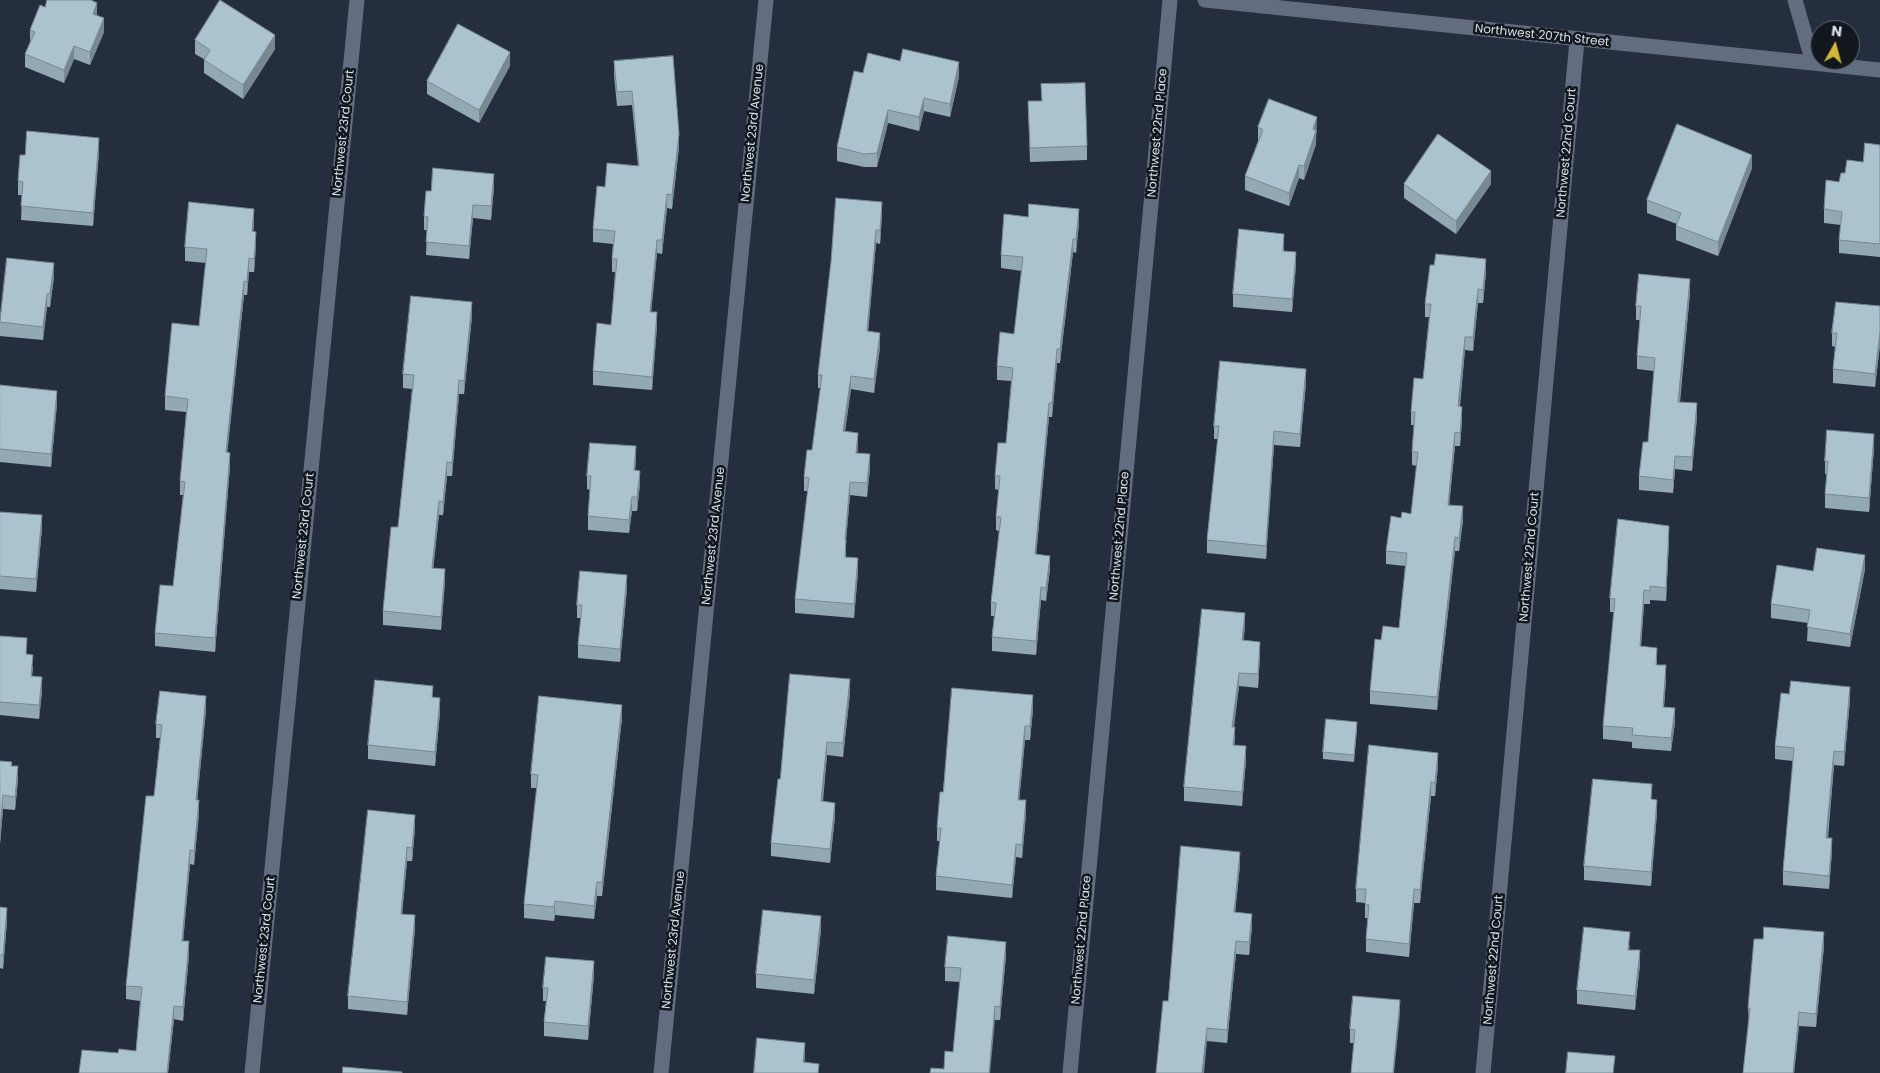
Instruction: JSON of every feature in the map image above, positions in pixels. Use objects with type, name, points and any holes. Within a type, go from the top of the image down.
[{"type":"street","name":"Northwest 23rd Court","points":[[252,1073],[357,0]]},
{"type":"street","name":"Northwest 23rd Avenue","points":[[661,1073],[766,0]]},
{"type":"street","name":"Northwest 22nd Place","points":[[1070,1073],[1170,0]]},
{"type":"street","name":"Northwest 207th Street","points":[[1205,0],[1351,7],[1577,40],[1810,63]]},
{"type":"street","points":[[1795,0],[1810,52]]},
{"type":"street","name":"Northwest 22nd Court","points":[[1484,1073],[1577,40]]},
{"type":"street","name":"Northwest 207th Street","points":[[1860,68],[1880,70]]},
{"type":"building","points":[[47,0],[91,0],[97,3],[93,14],[104,18],[90,52],[74,46],[64,70],[25,54],[35,32],[30,30],[40,5],[45,7]]},
{"type":"building","points":[[220,0],[275,35],[243,85],[204,60],[210,50],[195,40]]},
{"type":"building","points":[[458,24],[510,52],[479,110],[427,81]]},
{"type":"building","points":[[903,49],[959,62],[950,104],[924,98],[919,117],[888,110],[877,153],[864,154],[837,147],[854,71],[863,73],[868,53],[900,61]]},
{"type":"building","points":[[673,56],[679,134],[672,195],[667,194],[662,240],[657,240],[650,312],[657,312],[652,377],[593,371],[597,323],[611,325],[617,259],[612,259],[615,231],[593,229],[597,186],[605,187],[607,163],[639,166],[632,91],[617,92],[614,61]]},
{"type":"building","points":[[1085,83],[1087,146],[1030,148],[1028,101],[1042,101],[1041,84]]},
{"type":"building","points":[[1269,99],[1317,117],[1313,129],[1316,131],[1304,166],[1299,165],[1289,193],[1245,176],[1263,130],[1258,127]]},
{"type":"building","points":[[1677,124],[1752,155],[1718,242],[1676,226],[1681,213],[1647,200]]},
{"type":"building","points":[[27,131],[99,138],[93,213],[21,206],[23,182],[18,181],[20,155],[25,155]]},
{"type":"building","points":[[1438,134],[1491,171],[1456,221],[1404,184]]},
{"type":"building","points":[[1865,143],[1880,145],[1880,244],[1839,240],[1842,212],[1824,209],[1826,180],[1839,182],[1841,173],[1845,173],[1847,160],[1863,162]]},
{"type":"building","points":[[433,168],[494,174],[491,206],[473,205],[469,246],[426,242],[428,217],[424,216],[426,191],[431,191]]},
{"type":"building","points":[[836,198],[882,202],[880,230],[876,230],[867,331],[880,333],[874,379],[851,376],[843,431],[858,433],[856,453],[870,454],[867,483],[850,482],[845,557],[858,558],[854,604],[795,599],[809,478],[804,477],[807,450],[812,450],[822,375],[818,375],[831,262]]},
{"type":"building","points":[[189,202],[254,209],[252,231],[256,232],[254,259],[249,258],[247,282],[244,281],[226,452],[230,453],[215,638],[155,633],[160,585],[173,586],[185,482],[180,481],[188,399],[165,396],[172,323],[199,326],[207,249],[185,247]]},
{"type":"building","points":[[1029,204],[1079,209],[1076,239],[1073,239],[1060,349],[1057,349],[1052,403],[1049,403],[1035,554],[1050,556],[1046,588],[1041,587],[1036,641],[992,637],[996,603],[991,602],[1001,517],[996,517],[1000,476],[995,476],[998,443],[1006,443],[1013,368],[997,366],[1000,332],[1014,334],[1023,257],[1001,255],[1004,214],[1028,217]]},
{"type":"building","points":[[1239,229],[1284,234],[1283,251],[1296,252],[1292,299],[1233,294]]},
{"type":"building","points":[[1436,254],[1486,259],[1483,290],[1478,289],[1473,337],[1465,337],[1458,406],[1462,407],[1460,433],[1455,432],[1448,505],[1463,506],[1459,538],[1455,537],[1437,697],[1370,691],[1375,639],[1381,640],[1383,626],[1399,628],[1407,553],[1386,551],[1391,516],[1401,518],[1402,512],[1411,514],[1418,452],[1412,452],[1415,412],[1411,412],[1414,378],[1423,379],[1431,304],[1425,304],[1430,265],[1434,265]]},
{"type":"building","points":[[7,258],[54,263],[50,293],[47,294],[43,327],[0,322]]},
{"type":"building","points":[[1639,274],[1690,279],[1678,402],[1697,403],[1692,457],[1675,456],[1673,480],[1639,476],[1643,442],[1648,442],[1655,358],[1637,356],[1641,306],[1636,306]]},
{"type":"building","points":[[411,296],[472,302],[464,381],[459,380],[452,463],[447,462],[443,502],[439,501],[432,568],[445,569],[441,617],[383,611],[391,527],[398,527],[414,375],[403,374]]},
{"type":"building","points":[[1836,302],[1880,306],[1880,332],[1875,374],[1833,369],[1837,333],[1832,333]]},
{"type":"building","points":[[1220,361],[1306,369],[1300,434],[1274,431],[1266,546],[1207,540],[1219,426],[1214,426]]},
{"type":"building","points":[[0,385],[57,391],[51,454],[0,449]]},
{"type":"building","points":[[1827,430],[1874,434],[1869,498],[1825,494],[1828,461],[1825,461]]},
{"type":"building","points":[[590,443],[636,446],[634,470],[640,471],[637,497],[632,497],[629,520],[588,516],[591,476],[587,476]]},
{"type":"building","points":[[0,512],[42,515],[36,579],[0,576]]},
{"type":"building","points":[[1618,519],[1669,526],[1666,588],[1650,586],[1650,591],[1644,590],[1640,646],[1657,648],[1656,665],[1666,665],[1663,707],[1675,708],[1671,738],[1632,735],[1633,728],[1603,726],[1615,599],[1610,598]]},
{"type":"building","points":[[1817,548],[1865,555],[1850,634],[1807,627],[1810,610],[1771,604],[1777,565],[1813,571]]},
{"type":"building","points":[[580,571],[627,575],[620,649],[578,645],[582,605],[577,605]]},
{"type":"building","points":[[1202,609],[1245,613],[1242,640],[1260,642],[1258,674],[1239,673],[1232,727],[1235,727],[1233,745],[1246,746],[1242,792],[1184,787]]},
{"type":"building","points":[[0,636],[27,638],[26,654],[33,655],[31,676],[42,677],[39,705],[0,702]]},
{"type":"building","points":[[790,674],[850,679],[843,743],[827,742],[821,801],[835,803],[830,849],[771,843],[778,779],[780,779]]},
{"type":"building","points":[[375,680],[433,686],[432,697],[440,698],[435,752],[368,745]]},
{"type":"building","points":[[1791,681],[1850,687],[1844,752],[1834,751],[1826,838],[1832,838],[1829,876],[1783,871],[1794,748],[1775,746],[1781,693],[1789,694]]},
{"type":"building","points":[[952,688],[1033,695],[1030,726],[1025,726],[1018,800],[1026,800],[1022,845],[1016,844],[1012,885],[936,876],[941,828],[937,828],[940,792],[943,792]]},
{"type":"building","points":[[160,691],[206,696],[196,800],[199,800],[194,851],[190,850],[182,941],[189,941],[183,1007],[174,1006],[167,1073],[79,1073],[82,1050],[118,1053],[119,1049],[136,1051],[142,987],[126,986],[146,796],[154,796],[162,725],[156,724]]},
{"type":"building","points":[[539,696],[622,705],[602,882],[597,882],[594,906],[555,901],[554,907],[524,904],[538,775],[531,774]]},
{"type":"building","points":[[1326,719],[1357,722],[1354,755],[1323,752]]},
{"type":"building","points":[[1369,745],[1438,753],[1435,783],[1431,782],[1420,890],[1414,889],[1409,944],[1366,939],[1369,905],[1365,904],[1366,889],[1356,889]]},
{"type":"building","points":[[0,761],[12,762],[11,766],[18,766],[15,797],[3,795],[0,830]]},
{"type":"building","points":[[1593,779],[1652,784],[1651,799],[1657,800],[1651,872],[1584,866]]},
{"type":"building","points":[[368,810],[415,815],[412,848],[407,847],[401,914],[415,915],[407,1002],[348,996]]},
{"type":"building","points":[[1181,846],[1240,852],[1234,912],[1252,914],[1249,942],[1236,941],[1227,1030],[1207,1028],[1202,1073],[1156,1073],[1163,1001],[1168,1001]]},
{"type":"building","points":[[0,907],[7,908],[3,955],[0,955]]},
{"type":"building","points":[[763,910],[821,916],[814,980],[756,974]]},
{"type":"building","points":[[1584,927],[1630,932],[1628,950],[1640,950],[1635,996],[1577,990]]},
{"type":"building","points":[[1764,927],[1824,932],[1816,1014],[1799,1012],[1793,1073],[1743,1073],[1750,1008],[1748,1008],[1754,939],[1763,939]]},
{"type":"building","points":[[948,936],[1006,942],[1000,1007],[995,1006],[989,1073],[930,1073],[931,1068],[944,1069],[945,1051],[953,1052],[961,968],[945,967]]},
{"type":"building","points":[[546,957],[594,961],[588,1026],[544,1022],[548,988],[543,988]]},
{"type":"building","points":[[1353,996],[1400,1000],[1393,1073],[1351,1073],[1355,1030],[1350,1029]]},
{"type":"building","points":[[757,1038],[805,1043],[803,1062],[819,1064],[818,1073],[754,1073]]},
{"type":"building","points":[[1568,1052],[1615,1056],[1613,1073],[1566,1073]]},
{"type":"building","points":[[343,1067],[402,1072],[402,1073],[343,1073]]}]
